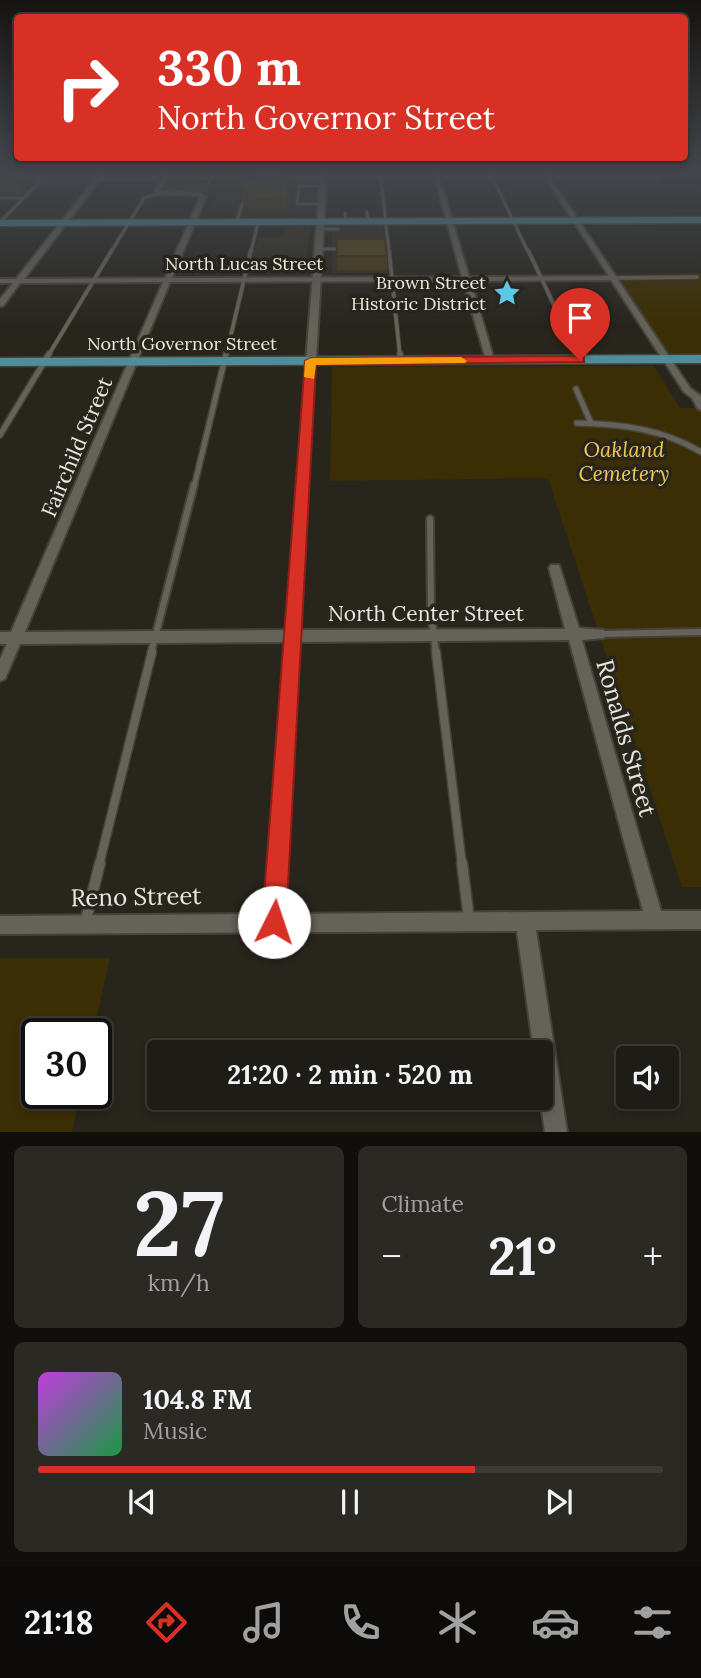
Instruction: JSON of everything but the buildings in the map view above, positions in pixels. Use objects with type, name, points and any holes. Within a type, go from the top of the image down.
[{"type":"main road","points":[[275,223],[321,225],[328,223]]},
{"type":"main road","name":"North Governor Street","points":[[0,362],[701,359]]},
{"type":"street","points":[[0,304],[64,223]]},
{"type":"street","name":"Fairchild Street","points":[[0,675],[193,223]]},
{"type":"street","points":[[450,223],[490,360]]},
{"type":"street","points":[[577,223],[687,390],[699,396],[701,407]]},
{"type":"street","points":[[274,922],[321,225]]},
{"type":"street","name":"North Lucas Street","points":[[0,281],[614,278]]},
{"type":"street","name":"Ronalds Street","points":[[555,568],[654,920]]},
{"type":"street","name":"North Center Street","points":[[0,638],[599,634]]},
{"type":"street","name":"Reno Street","points":[[0,925],[701,920]]},
{"type":"street","points":[[525,921],[556,1132]]},
{"type":"lane","points":[[0,435],[129,223]]},
{"type":"lane","points":[[85,924],[258,223]]},
{"type":"lane","points":[[385,223],[401,361]]},
{"type":"lane","points":[[515,223],[580,360]]},
{"type":"lane","points":[[321,225],[338,229]]},
{"type":"lane","points":[[319,249],[348,249]]},
{"type":"lane","points":[[614,278],[697,277]]},
{"type":"lane","points":[[576,389],[591,423]]},
{"type":"lane","points":[[577,423],[627,424],[648,428],[688,443],[701,452]]},
{"type":"lane","points":[[430,519],[434,635],[469,921]]},
{"type":"lane","points":[[599,634],[701,632]]},
{"type":"shaded area","points":[[285,225],[310,225],[306,260],[252,260],[259,237],[283,237]]},
{"type":"shaded area","points":[[332,225],[382,225],[389,273],[332,273]]},
{"type":"green space","points":[[701,273],[701,358],[668,359],[618,274]]},
{"type":"green space","name":"Oakland Cemetery","points":[[654,366],[680,408],[701,408],[701,887],[682,887],[548,478],[330,481],[332,367]]},
{"type":"green space","points":[[0,958],[110,958],[97,1018],[21,1018],[21,1109],[77,1109],[72,1132],[0,1132]]},
{"type":"slow traffic","points":[[310,377],[311,361],[461,361]]},
{"type":"place","name":"Brown Street Historic District","points":[[507,293]]},
{"type":"route","points":[[274,922],[311,361],[580,360]]}]
